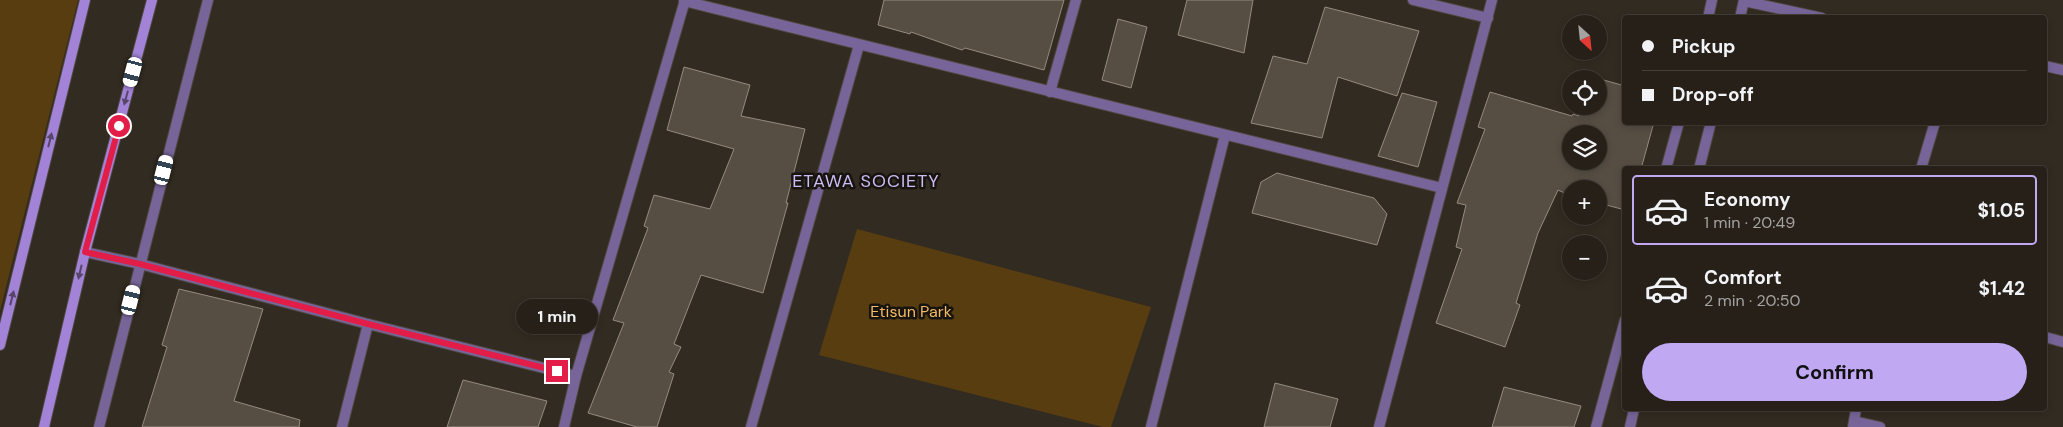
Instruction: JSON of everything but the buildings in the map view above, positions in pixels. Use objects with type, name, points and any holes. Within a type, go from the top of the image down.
[{"type":"main road","points":[[0,345],[85,0]]},
{"type":"main road","points":[[44,427],[85,252],[152,0]]},
{"type":"street","points":[[99,427],[208,0]]},
{"type":"street","points":[[1050,92],[1076,0]]},
{"type":"street","points":[[1413,0],[1488,18]]},
{"type":"street","points":[[1379,427],[1492,0]]},
{"type":"street","points":[[1709,15],[1712,0]]},
{"type":"street","points":[[564,427],[576,376],[685,1],[1442,188]]},
{"type":"street","points":[[1741,15],[1744,1],[1808,15]]},
{"type":"street","points":[[751,427],[859,45]]},
{"type":"street","points":[[2047,66],[2063,70]]},
{"type":"street","points":[[1667,166],[1678,125]]},
{"type":"street","points":[[1700,166],[1710,125]]},
{"type":"street","points":[[1922,166],[1935,125]]},
{"type":"street","points":[[1151,427],[1225,135]]},
{"type":"street","points":[[85,252],[140,264],[576,376]]},
{"type":"street","points":[[342,427],[368,324]]},
{"type":"street","points":[[1596,427],[1622,331]]},
{"type":"street","points":[[2047,338],[2063,342]]},
{"type":"street","points":[[1630,427],[1634,411]]},
{"type":"street","points":[[1856,411],[1853,424],[1880,427]]},
{"type":"green space","points":[[0,0],[78,0],[0,311]]},
{"type":"green space","name":"Etisun Park","points":[[857,229],[1151,307],[1111,427],[1103,427],[819,355]]},
{"type":"district","name":"ETAWA SOCIETY","points":[[866,181]]},
{"type":"route","points":[[119,126],[85,252],[140,264],[557,371]]}]
